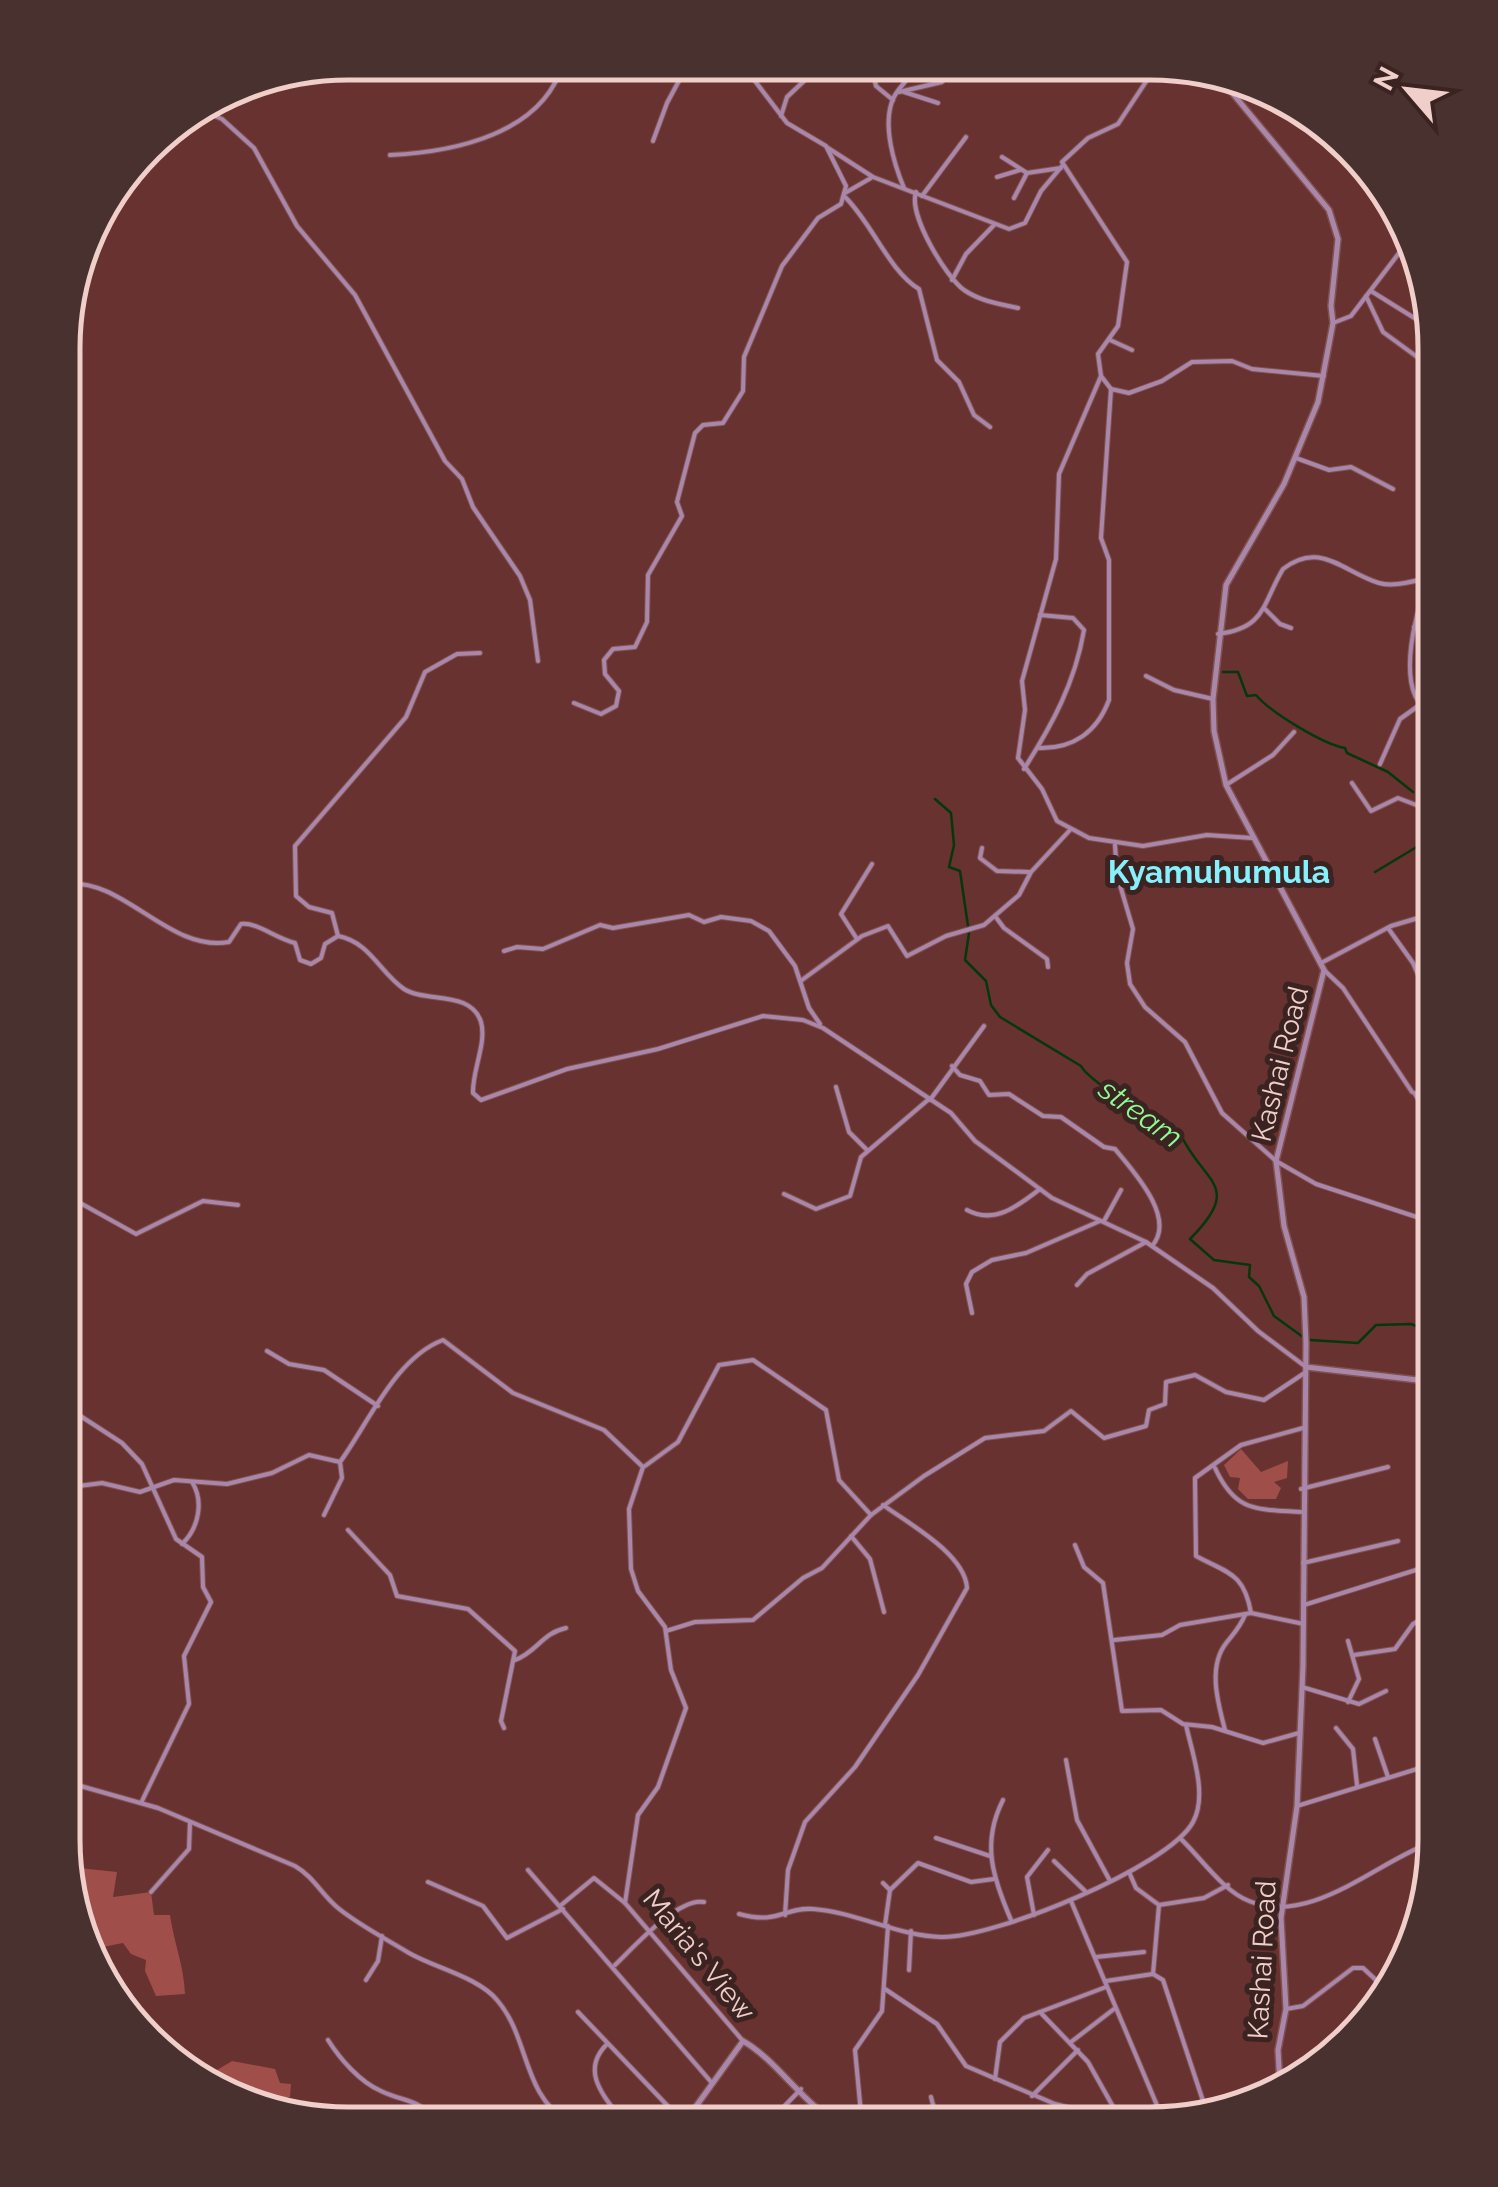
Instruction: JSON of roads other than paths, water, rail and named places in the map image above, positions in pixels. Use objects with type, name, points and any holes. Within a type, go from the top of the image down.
[{"type":"street","points":[[390,155],[438,152],[509,127],[544,100],[554,80]]},
{"type":"street","points":[[653,142],[666,103],[679,80]]},
{"type":"street","points":[[754,80],[795,130],[873,177],[995,224],[1020,226],[1069,153],[1088,138],[1118,124],[1147,80]]},
{"type":"street","points":[[781,116],[787,96],[805,80]]},
{"type":"street","points":[[874,80],[892,100],[891,158],[904,188]]},
{"type":"street","points":[[892,100],[909,80]]},
{"type":"street","points":[[902,92],[942,82]]},
{"type":"street","points":[[902,92],[938,103]]},
{"type":"street","name":"Kashai Road","points":[[1236,94],[1336,224],[1333,324],[1324,376],[1296,458],[1228,580],[1218,634],[1213,699],[1214,731],[1226,785],[1323,966],[1276,1160],[1284,1226],[1304,1297],[1306,1339],[1302,1687],[1297,1806],[1283,1904],[1286,2010],[1278,2050],[1279,2073]]},
{"type":"street","points":[[215,115],[254,148],[296,226],[355,294],[446,461],[462,479],[473,507],[520,576],[530,600],[538,661]]},
{"type":"street","points":[[922,196],[940,166],[966,137]]},
{"type":"street","points":[[826,146],[846,186],[845,195],[878,237],[903,279],[918,289],[937,360],[958,382],[974,414],[990,427]]},
{"type":"street","points":[[1002,157],[1027,173],[1062,167]]},
{"type":"street","points":[[1039,748],[1066,746],[1082,738],[1100,719],[1111,692],[1110,560],[1101,538],[1111,389],[1096,358],[1118,326],[1127,256],[1062,167]]},
{"type":"street","points":[[997,177],[1020,170]]},
{"type":"street","points":[[1014,198],[1027,173]]},
{"type":"street","points":[[574,704],[600,714],[616,706],[619,691],[606,674],[604,660],[612,650],[635,647],[644,632],[648,575],[682,516],[677,502],[695,433],[703,425],[723,422],[735,407],[744,389],[744,358],[782,266],[818,218],[873,177]]},
{"type":"street","points":[[916,192],[915,214],[952,280],[984,300],[1018,308]]},
{"type":"street","points":[[952,280],[966,254],[995,224]]},
{"type":"street","points":[[1333,324],[1344,321],[1400,252]]},
{"type":"street","points":[[1369,294],[1416,320]]},
{"type":"street","points":[[1369,294],[1383,332],[1418,357]]},
{"type":"street","points":[[1109,339],[1132,350]]},
{"type":"street","points":[[1111,389],[1138,392],[1192,362],[1232,361],[1252,369],[1324,376]]},
{"type":"street","points":[[1102,376],[1059,474],[1056,558],[1022,681],[1025,710],[1018,758],[1042,789],[1054,818],[1070,830],[1115,845],[1165,844],[1211,835],[1252,838]]},
{"type":"street","points":[[1296,458],[1318,468],[1351,467],[1392,489]]},
{"type":"street","points":[[1218,634],[1243,630],[1265,609],[1282,569],[1311,556],[1340,562],[1382,584],[1418,579]]},
{"type":"street","points":[[1265,609],[1280,624],[1291,628]]},
{"type":"street","points":[[1024,769],[1039,748],[1076,672],[1084,630],[1072,618],[1040,614]]},
{"type":"street","points":[[1418,617],[1413,667],[1418,689]]},
{"type":"street","points":[[480,653],[457,654],[425,672],[406,717],[295,846],[296,896],[316,910],[332,913],[338,936],[375,956],[403,988],[424,997],[449,998],[475,1013],[481,1028],[472,1092],[481,1100],[566,1069],[658,1050],[763,1016],[803,1020],[823,1028],[952,1113],[975,1141],[1040,1189],[1149,1244],[1214,1288],[1246,1321],[1306,1369],[1417,1380]]},
{"type":"street","points":[[1146,676],[1174,690],[1213,699]]},
{"type":"street","points":[[1380,764],[1400,719],[1418,706]]},
{"type":"street","points":[[1226,785],[1273,754],[1294,732]]},
{"type":"street","points":[[1352,783],[1370,810],[1398,798],[1418,806]]},
{"type":"street","points":[[800,981],[857,939],[891,926],[907,956],[946,936],[976,930],[1023,891],[1032,872],[1070,830]]},
{"type":"street","points":[[1115,845],[1116,875],[1133,928],[1127,963],[1130,984],[1145,1007],[1185,1042],[1222,1113],[1276,1160],[1338,1194],[1417,1218]]},
{"type":"street","points":[[982,848],[980,858],[989,868],[1032,872]]},
{"type":"street","points":[[857,939],[840,914],[872,864]]},
{"type":"street","points":[[80,884],[88,884],[205,943],[229,942],[241,924],[254,924],[277,941],[295,943],[299,958],[311,964],[321,958],[322,947],[338,936]]},
{"type":"street","points":[[504,951],[517,947],[543,950],[600,925],[613,928],[684,916],[704,922],[728,918],[766,928],[795,966],[808,1008],[823,1028]]},
{"type":"street","points":[[995,916],[1004,928],[1047,959],[1048,967]]},
{"type":"street","points":[[1418,919],[1388,928],[1323,966],[1343,988],[1418,1098]]},
{"type":"street","points":[[1388,928],[1418,973]]},
{"type":"street","points":[[784,1194],[816,1208],[847,1198],[867,1150],[930,1099],[984,1026]]},
{"type":"street","points":[[952,1066],[960,1075],[980,1081],[989,1095],[1009,1094],[1044,1116],[1061,1117],[1104,1146],[1114,1148],[1148,1194],[1160,1222],[1160,1236],[1086,1274],[1077,1284]]},
{"type":"street","points":[[836,1087],[850,1132],[867,1150]]},
{"type":"street","points":[[968,1210],[991,1216],[1040,1189]]},
{"type":"street","points":[[972,1313],[966,1284],[972,1272],[992,1260],[1026,1253],[1102,1221],[1121,1190]]},
{"type":"street","points":[[80,1203],[136,1234],[204,1201],[238,1206]]},
{"type":"street","points":[[324,1515],[342,1478],[340,1462],[378,1406],[409,1366],[443,1340],[513,1393],[604,1430],[644,1467],[678,1442],[719,1365],[753,1360],[826,1410],[839,1480],[871,1515]]},
{"type":"street","points":[[268,1352],[282,1362],[324,1370],[378,1406]]},
{"type":"street","points":[[666,1630],[695,1622],[754,1620],[803,1578],[822,1568],[883,1505],[981,1440],[1044,1431],[1068,1412],[1104,1438],[1146,1426],[1149,1410],[1165,1402],[1166,1382],[1195,1375],[1226,1392],[1264,1400],[1306,1369]]},
{"type":"street","points":[[82,1418],[122,1443],[142,1464],[151,1489],[182,1544],[202,1557],[203,1587],[210,1606],[184,1656],[189,1704],[141,1803]]},
{"type":"street","points":[[1225,1730],[1216,1696],[1218,1667],[1224,1646],[1248,1614],[1246,1592],[1229,1570],[1196,1556],[1195,1478],[1215,1468],[1241,1445],[1303,1428]]},
{"type":"street","points":[[80,1486],[102,1483],[140,1492],[166,1481],[228,1484],[272,1474],[309,1455],[340,1462]]},
{"type":"street","points":[[1302,1489],[1388,1466]]},
{"type":"street","name":"Maria's View","points":[[644,1467],[629,1509],[631,1569],[638,1591],[666,1630],[668,1659],[686,1701],[685,1716],[658,1787],[638,1814],[625,1903],[743,2041],[773,2062],[819,2107]]},
{"type":"street","points":[[1215,1468],[1228,1493],[1241,1505],[1302,1512]]},
{"type":"street","points":[[182,1544],[200,1509],[200,1497],[192,1482]]},
{"type":"street","points":[[784,1915],[788,1870],[805,1822],[856,1768],[918,1675],[967,1588],[965,1576],[937,1544],[883,1505]]},
{"type":"street","points":[[348,1530],[390,1575],[395,1594],[468,1608],[515,1651],[501,1722],[504,1728]]},
{"type":"street","points":[[851,1536],[870,1559],[884,1612]]},
{"type":"street","points":[[1303,1564],[1398,1541]]},
{"type":"street","points":[[1075,1545],[1084,1567],[1103,1583],[1120,1710],[1162,1710],[1186,1725],[1225,1730],[1263,1743],[1299,1734]]},
{"type":"street","points":[[1304,1605],[1417,1570]]},
{"type":"street","points":[[1112,1640],[1162,1635],[1180,1625],[1248,1614],[1304,1624]]},
{"type":"street","points":[[1354,1655],[1395,1649],[1417,1622]]},
{"type":"street","points":[[516,1660],[529,1653],[549,1631],[566,1628]]},
{"type":"street","points":[[1348,1642],[1358,1683],[1348,1702]]},
{"type":"street","points":[[1302,1687],[1362,1704],[1386,1692]]},
{"type":"street","points":[[739,1914],[765,1920],[814,1909],[952,1936],[1034,1915],[1070,1900],[1159,1857],[1181,1840],[1199,1806],[1186,1725]]},
{"type":"street","points":[[1336,1728],[1354,1752],[1357,1785]]},
{"type":"street","points":[[1375,1739],[1388,1777]]},
{"type":"street","points":[[1066,1760],[1077,1820],[1109,1878]]},
{"type":"street","points":[[1297,1806],[1417,1768]]},
{"type":"street","points":[[80,1786],[141,1803],[304,1871],[337,1907],[498,2000],[534,2090],[547,2107]]},
{"type":"street","points":[[1003,1800],[993,1824],[990,1856],[994,1879],[1011,1920]]},
{"type":"street","points":[[151,1892],[189,1849],[190,1822]]},
{"type":"street","points":[[936,1838],[990,1856]]},
{"type":"street","points":[[1181,1840],[1248,1901],[1283,1904],[1322,1899],[1417,1850]]},
{"type":"street","points":[[1034,1915],[1026,1877],[1048,1850]]},
{"type":"street","points":[[1054,1861],[1085,1891]]},
{"type":"street","points":[[861,2107],[855,2050],[877,2021],[885,1989],[890,1890],[918,1863],[971,1882],[994,1879]]},
{"type":"street","points":[[528,1870],[615,1966],[712,2083]]},
{"type":"street","points":[[1128,1870],[1136,1888],[1158,1906],[1204,1898],[1228,1886]]},
{"type":"street","points":[[428,1882],[483,1906],[506,1938],[561,1907],[594,1878],[625,1903]]},
{"type":"street","points":[[883,1883],[890,1890]]},
{"type":"street","points":[[1070,1900],[1157,2107]]},
{"type":"street","points":[[615,1966],[649,1932],[692,1902],[704,1902]]},
{"type":"street","points":[[1152,1974],[1158,1906]]},
{"type":"street","points":[[909,1970],[911,1931]]},
{"type":"street","points":[[366,1980],[378,1961],[382,1936]]},
{"type":"street","points":[[1096,1957],[1144,1952]]},
{"type":"street","points":[[1286,2010],[1303,2006],[1353,1968],[1363,1968],[1377,1981]]},
{"type":"street","points":[[996,2079],[1000,2042],[1038,2010],[1106,1984],[1152,1974]]},
{"type":"street","points":[[1152,1974],[1168,1988],[1204,2102]]},
{"type":"street","points":[[885,1989],[937,2024],[966,2066],[1032,2096],[1074,2107]]},
{"type":"street","points":[[1071,2042],[1114,2009]]},
{"type":"street","points":[[1038,2010],[1078,2050],[1113,2107]]},
{"type":"street","points":[[578,2012],[668,2107]]},
{"type":"street","points":[[328,2040],[360,2077],[378,2090],[406,2097],[418,2107]]},
{"type":"street","points":[[695,2107],[743,2041]]},
{"type":"street","points":[[607,2044],[595,2056],[593,2075],[614,2107]]},
{"type":"street","points":[[1032,2096],[1078,2050]]},
{"type":"street","points":[[784,2107],[800,2089]]},
{"type":"street","points":[[931,2097],[932,2105]]},
{"type":"waterway","points":[[1223,672],[1238,672],[1247,696],[1256,695],[1299,727],[1388,772],[1413,792]]},
{"type":"waterway","name":"stream","points":[[935,799],[951,813],[954,845],[949,867],[960,871],[969,933],[965,960],[986,981],[991,1005],[1000,1017],[1081,1066],[1127,1103],[1180,1133],[1217,1194],[1215,1206],[1190,1239],[1214,1260],[1250,1265],[1249,1277],[1259,1286],[1274,1316],[1303,1337]]},
{"type":"waterway","points":[[1375,872],[1418,846]]},
{"type":"waterway","name":"stream","points":[[1310,1340],[1358,1343],[1376,1325],[1417,1326]]},
{"type":"district","name":"Kyamuhumula","points":[[1219,871]]}]
